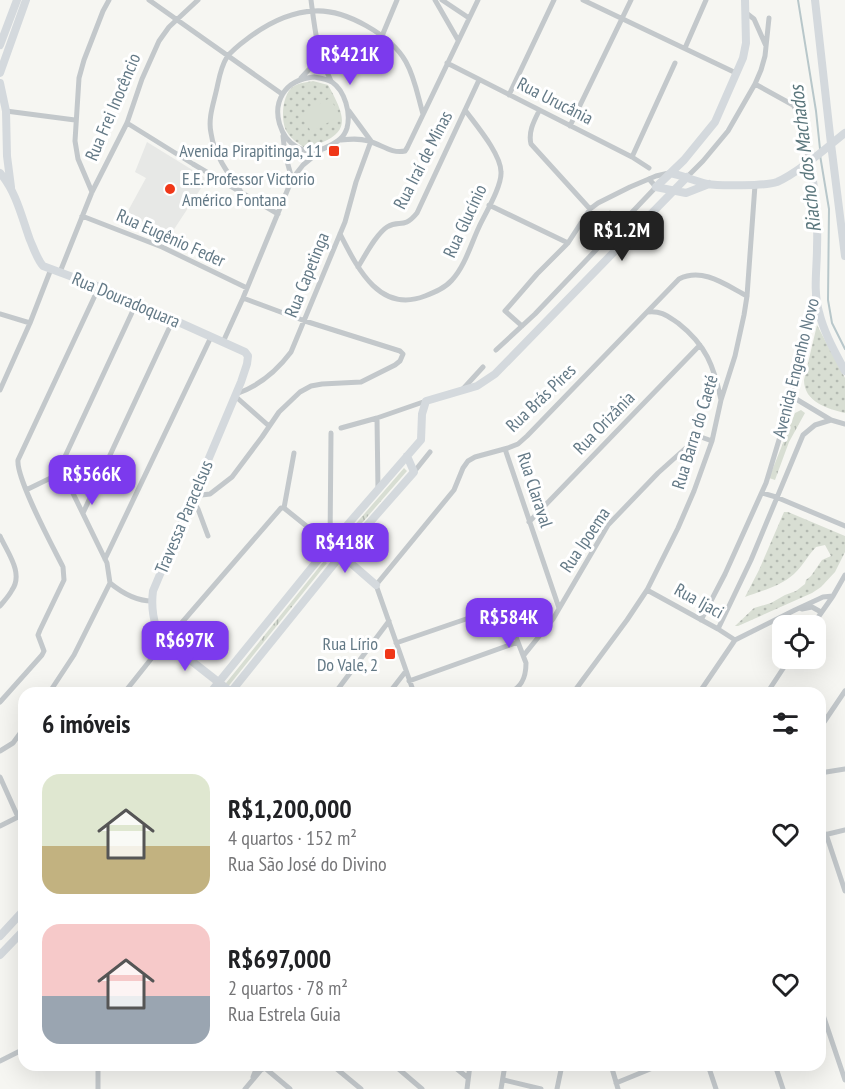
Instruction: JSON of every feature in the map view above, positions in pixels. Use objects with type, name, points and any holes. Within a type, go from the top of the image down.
[{"type":"main road","points":[[0,45],[17,0]]},
{"type":"main road","points":[[0,73],[26,0]]},
{"type":"main road","points":[[656,187],[698,145],[715,122],[743,58],[746,44],[745,0]]},
{"type":"main road","points":[[815,0],[845,256]]},
{"type":"main road","name":"Rua Douradoquara","points":[[0,87],[6,111],[7,156],[11,188],[39,260],[44,266],[99,287],[245,352],[248,356],[247,364],[235,395]]},
{"type":"main road","points":[[671,173],[709,184],[755,185],[777,182],[811,160],[845,133]]},
{"type":"main road","points":[[0,163],[7,156]]},
{"type":"main road","name":"Avenida Engenho Novo","points":[[811,160],[816,208],[816,290]]},
{"type":"main road","name":"Rua Douradoquara","points":[[0,173],[11,188]]},
{"type":"main road","points":[[215,687],[330,545],[421,440],[422,414],[426,401],[477,387],[487,381],[687,177]]},
{"type":"main road","points":[[656,187],[690,193],[709,184]]},
{"type":"main road","points":[[816,290],[818,311],[823,325],[845,371]]},
{"type":"main road","name":"Travessa Paracelsus","points":[[166,641],[158,632],[152,601],[153,591],[235,395]]},
{"type":"main road","points":[[235,687],[342,555],[414,472],[407,456]]},
{"type":"main road","points":[[330,545],[376,585]]},
{"type":"main road","points":[[166,641],[223,687]]},
{"type":"main road","points":[[0,936],[18,916]]},
{"type":"main road","points":[[0,955],[18,936]]},
{"type":"street","points":[[92,192],[78,159],[75,120],[79,78],[84,60],[109,0]]},
{"type":"street","points":[[149,0],[282,93]]},
{"type":"street","name":"Rua Frei Inocêncio","points":[[60,272],[92,192],[127,123],[159,41],[169,27],[198,0]]},
{"type":"street","points":[[311,0],[317,45],[322,63],[331,81],[371,141]]},
{"type":"street","points":[[382,36],[397,0]]},
{"type":"street","points":[[435,0],[458,40]]},
{"type":"street","points":[[340,140],[371,141],[396,152],[405,151],[478,0]]},
{"type":"street","points":[[509,95],[554,0]]},
{"type":"street","points":[[583,0],[736,73]]},
{"type":"street","points":[[570,126],[631,0]]},
{"type":"street","points":[[684,48],[706,0]]},
{"type":"street","points":[[446,1],[469,18]]},
{"type":"street","points":[[242,193],[219,156],[211,132],[211,112],[220,74],[228,55],[267,26],[281,19],[313,11],[333,13],[368,26],[382,36],[406,61],[415,82],[423,114]]},
{"type":"street","points":[[745,12],[754,19],[766,46]]},
{"type":"street","points":[[687,177],[728,131],[755,84],[761,70],[769,18]]},
{"type":"street","points":[[317,45],[315,63],[282,93],[278,115],[279,125],[288,142],[304,150],[322,150]]},
{"type":"street","name":"Rua Urucânia","points":[[447,63],[632,157],[649,168]]},
{"type":"street","points":[[632,157],[675,63]]},
{"type":"street","points":[[301,78],[314,77],[331,81]]},
{"type":"street","name":"Rua Iraí de Minas","points":[[358,267],[383,230],[392,225],[407,222],[417,213],[479,80]]},
{"type":"street","name":"Avenida Engenho Novo","points":[[755,84],[793,105],[799,117],[811,160]]},
{"type":"street","points":[[223,342],[292,179],[303,165],[340,140],[348,124],[347,106]]},
{"type":"street","name":"Rua Glucínio","points":[[358,267],[377,291],[403,300],[419,299],[436,292],[454,278],[501,179],[498,156],[465,110]]},
{"type":"street","points":[[6,111],[75,120]]},
{"type":"street","points":[[539,111],[531,130],[531,144],[590,209]]},
{"type":"street","points":[[127,123],[278,214]]},
{"type":"street","points":[[283,135],[285,154],[292,179]]},
{"type":"street","name":"Rua Capetinga","points":[[235,395],[262,381],[282,364],[291,352],[340,234],[371,141]]},
{"type":"street","points":[[522,326],[505,311],[568,243],[590,209],[649,179],[671,173]]},
{"type":"street","points":[[496,350],[535,314],[656,187],[649,179]]},
{"type":"street","name":"Rua Barra do Caeté","points":[[578,687],[647,590],[690,500],[712,441],[742,326],[747,296],[755,185]]},
{"type":"street","points":[[489,205],[568,243]]},
{"type":"street","name":"Rua Eugênio Feder","points":[[82,216],[162,247],[247,288]]},
{"type":"street","points":[[340,234],[358,267]]},
{"type":"street","points":[[0,390],[51,269]]},
{"type":"street","name":"Rua Brás Pires","points":[[376,585],[454,490],[468,461],[518,444],[528,436],[679,279],[694,274],[711,277],[747,296]]},
{"type":"street","points":[[0,702],[42,655],[44,651],[38,635],[65,576],[63,567],[26,490],[18,460],[99,287]]},
{"type":"street","name":"Avenida Engenho Novo","points":[[701,620],[762,493],[782,430],[816,290]]},
{"type":"street","points":[[663,313],[662,303],[666,293]]},
{"type":"street","points":[[208,536],[193,497],[210,494],[232,477],[286,404],[311,386],[361,381],[394,365],[400,361],[403,354],[400,351],[304,321],[243,298]]},
{"type":"street","points":[[53,687],[74,655],[110,583],[109,569],[63,472],[63,458],[136,304]]},
{"type":"street","points":[[648,312],[663,313],[700,345],[712,364],[721,400]]},
{"type":"street","points":[[0,314],[30,323]]},
{"type":"street","points":[[535,314],[538,329]]},
{"type":"street","points":[[83,513],[173,320]]},
{"type":"street","points":[[105,560],[211,336]]},
{"type":"street","name":"Rua Orizânia","points":[[529,522],[700,345]]},
{"type":"street","points":[[460,392],[483,367]]},
{"type":"street","points":[[716,378],[727,382]]},
{"type":"street","points":[[235,395],[269,426]]},
{"type":"street","points":[[791,396],[831,420],[845,424]]},
{"type":"street","points":[[341,428],[426,401]]},
{"type":"street","points":[[377,418],[378,490]]},
{"type":"street","name":"Avenida Engenho Novo","points":[[718,629],[751,560],[803,435],[815,425],[831,420]]},
{"type":"street","points":[[330,545],[331,433]]},
{"type":"street","name":"Rua Ipoema","points":[[524,655],[553,619],[608,525],[658,473],[697,438],[712,441]]},
{"type":"street","name":"Rua Claraval","points":[[505,449],[559,608]]},
{"type":"street","points":[[414,472],[430,452]]},
{"type":"street","points":[[284,508],[294,453]]},
{"type":"street","points":[[26,490],[63,472]]},
{"type":"street","points":[[762,493],[845,526]]},
{"type":"street","points":[[129,687],[281,508],[284,508]]},
{"type":"street","points":[[284,508],[330,545]]},
{"type":"street","points":[[331,524],[339,528],[347,525]]},
{"type":"street","points":[[0,536],[17,577],[13,590],[0,606]]},
{"type":"street","points":[[819,615],[845,575]]},
{"type":"street","points":[[110,583],[143,601],[152,601]]},
{"type":"street","points":[[376,585],[412,687]]},
{"type":"street","points":[[837,588],[845,585]]},
{"type":"street","name":"Rua Ijaci","points":[[647,590],[735,640]]},
{"type":"street","points":[[703,687],[735,640],[823,597],[833,596]]},
{"type":"street","points":[[396,643],[504,606],[526,663],[524,680],[519,687]]},
{"type":"street","points":[[795,610],[812,608],[821,612]]},
{"type":"street","points":[[338,687],[388,621]]},
{"type":"street","points":[[410,681],[518,642]]},
{"type":"street","points":[[771,687],[782,669]]},
{"type":"street","points":[[394,687],[406,671]]},
{"type":"street","points":[[826,719],[845,691]]},
{"type":"street","points":[[0,751],[13,743],[18,736]]},
{"type":"street","points":[[826,772],[845,769]]},
{"type":"street","points":[[0,777],[18,810]]},
{"type":"street","points":[[0,826],[18,817]]},
{"type":"street","points":[[826,834],[845,830]]},
{"type":"street","points":[[826,843],[845,891]]},
{"type":"street","points":[[826,1024],[845,1080]]},
{"type":"street","points":[[0,1061],[18,1052]]},
{"type":"street","points":[[98,1071],[98,1089]]},
{"type":"street","points":[[245,1089],[258,1071]]},
{"type":"street","points":[[266,1071],[290,1089]]},
{"type":"street","points":[[339,1071],[361,1089]]},
{"type":"street","points":[[401,1071],[422,1089]]},
{"type":"street","points":[[459,1071],[468,1078]]},
{"type":"street","points":[[466,1089],[469,1071]]},
{"type":"street","points":[[501,1089],[505,1071]]},
{"type":"street","points":[[557,1089],[561,1071]]},
{"type":"street","points":[[612,1071],[617,1086],[648,1071]]},
{"type":"street","points":[[710,1071],[716,1089]]},
{"type":"street","points":[[777,1071],[783,1089]]},
{"type":"street","points":[[504,1080],[541,1089]]},
{"type":"shaded area","name":"E.E. Professor Victorio Américo Fontana","points":[[147,142],[207,179],[167,240],[123,220],[146,178],[135,172]]},
{"type":"green space","points":[[313,81],[328,85],[342,118],[338,133],[305,148],[287,132],[283,121],[283,108],[287,95],[294,86]]},
{"type":"green space","points":[[330,98],[340,116],[311,132],[302,114]]},
{"type":"green space","points":[[610,210],[620,219],[603,238],[592,228]]},
{"type":"green space","points":[[817,325],[845,378],[845,413],[818,403],[812,399],[805,388],[804,380]]},
{"type":"green space","points":[[801,410],[805,413],[789,442],[775,480],[769,478],[795,413]]},
{"type":"green space","points":[[404,468],[407,471],[349,538],[346,535]]},
{"type":"green space","points":[[784,512],[845,536],[845,552],[835,572],[821,587],[735,626],[754,608],[796,591],[805,584],[822,560],[831,556],[825,545],[816,547],[789,578],[771,588],[745,597]]},
{"type":"green space","points":[[324,561],[327,563],[228,687],[223,687]]},
{"type":"waterway","name":"Riacho dos Machados","points":[[798,0],[820,149]]},
{"type":"waterway","name":"Riacho dos Machados","points":[[820,155],[829,209],[828,300],[832,323],[845,349]]},
{"type":"place","name":"Avenida Pirapitinga, 11","points":[[334,151]]},
{"type":"place","name":"E.E. Professor Victorio Américo Fontana","points":[[170,189]]},
{"type":"place","name":"Rua Lírio Do Vale, 2","points":[[390,654]]}]
